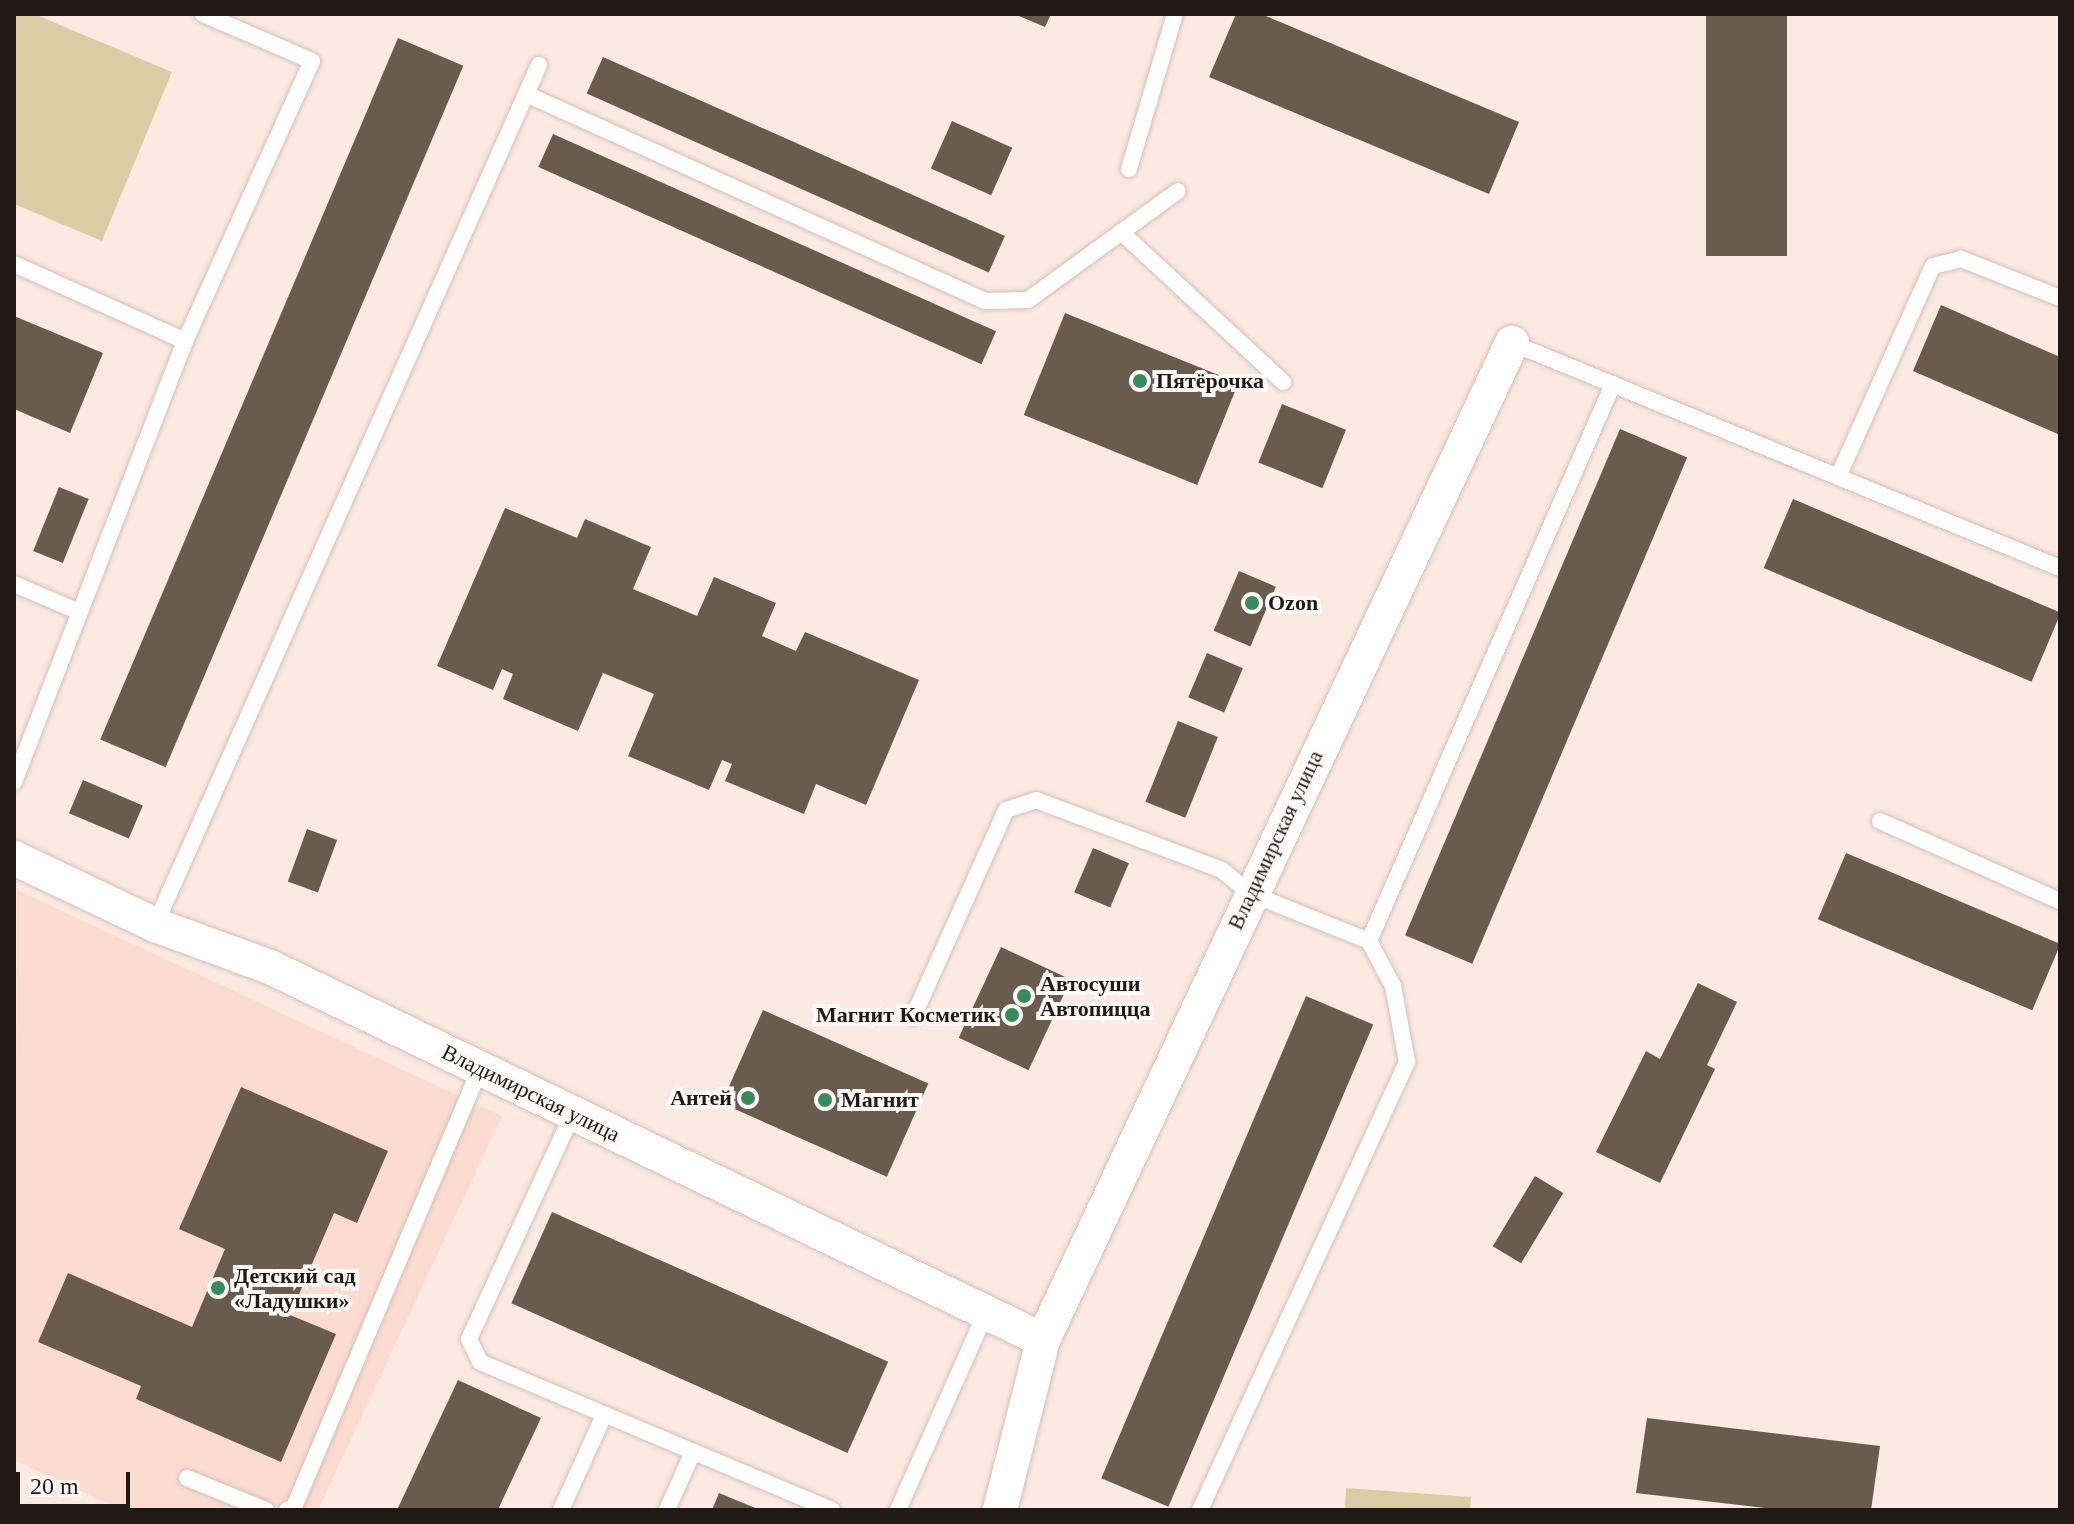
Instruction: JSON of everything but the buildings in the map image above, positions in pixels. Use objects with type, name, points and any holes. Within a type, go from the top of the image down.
[{"type":"street","name":"Владимирская улица","points":[[1000,1510],[1043,1340],[1249,893],[1512,343]]},
{"type":"street","name":"Владимирская улица","points":[[14,858],[155,925],[270,967],[1043,1340]]},
{"type":"lane","points":[[14,782],[77,611],[185,341],[312,61],[203,14]]},
{"type":"lane","points":[[1129,169],[1175,14]]},
{"type":"lane","points":[[155,925],[539,65]]},
{"type":"lane","points":[[526,94],[985,301],[1028,300],[1178,191]]},
{"type":"lane","points":[[1121,232],[1283,382]]},
{"type":"lane","points":[[1838,477],[1933,266],[1961,259],[2060,298]]},
{"type":"lane","points":[[14,264],[185,341]]},
{"type":"lane","points":[[1512,343],[2060,568]]},
{"type":"lane","points":[[1369,941],[1613,384]]},
{"type":"lane","points":[[14,584],[77,611]]},
{"type":"lane","points":[[913,1017],[1006,810],[1036,800],[1222,870],[1249,893],[1369,941],[1393,986],[1407,1062],[1200,1510]]},
{"type":"lane","points":[[1880,821],[2060,901]]},
{"type":"lane","points":[[287,1510],[294,1507],[480,1068]]},
{"type":"lane","points":[[573,1113],[469,1339],[480,1362],[832,1510]]},
{"type":"lane","points":[[898,1510],[986,1312]]},
{"type":"lane","points":[[561,1510],[604,1415]]},
{"type":"lane","points":[[667,1510],[693,1452]]},
{"type":"lane","points":[[187,1478],[266,1510]]},
{"type":"shaded area","points":[[14,14],[34,14],[172,72],[102,241],[14,204]]},
{"type":"shaded area","name":"Детский сад «Ладушки»","points":[[17,890],[502,1116],[318,1510],[122,1510],[14,1460]]},
{"type":"shaded area","points":[[1346,1488],[1471,1497],[1470,1510],[1345,1510]]},
{"type":"place","name":"Пятёрочка","points":[[1140,381]]},
{"type":"place","name":"Ozon","points":[[1252,603]]},
{"type":"place","name":"Автосуши Автопицца","points":[[1024,996]]},
{"type":"place","name":"Магнит Косметик","points":[[1012,1015]]},
{"type":"place","name":"Антей","points":[[748,1098]]},
{"type":"place","name":"Магнит","points":[[825,1100]]},
{"type":"place","name":"Детский сад «Ладушки»","points":[[218,1288]]}]
